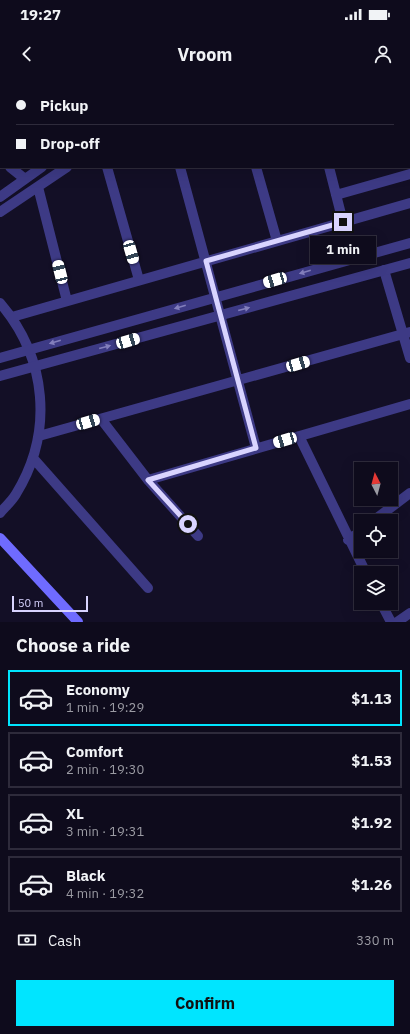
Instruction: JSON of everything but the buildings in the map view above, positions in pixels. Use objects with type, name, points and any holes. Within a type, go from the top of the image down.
[{"type":"main road","points":[[0,538],[78,622]]},
{"type":"street","points":[[11,168],[25,179]]},
{"type":"street","points":[[0,197],[41,168]]},
{"type":"street","points":[[0,212],[66,168]]},
{"type":"street","points":[[107,168],[139,280]]},
{"type":"street","points":[[180,168],[256,448]]},
{"type":"street","points":[[256,168],[277,241]]},
{"type":"street","points":[[328,168],[343,222]]},
{"type":"street","points":[[336,195],[410,174]]},
{"type":"street","points":[[38,187],[67,301]]},
{"type":"street","points":[[12,317],[410,203]]},
{"type":"street","points":[[0,358],[410,243]]},
{"type":"street","points":[[0,376],[410,263]]},
{"type":"street","points":[[384,270],[406,333],[410,358]]},
{"type":"street","points":[[0,303],[12,317],[30,349],[35,366],[41,404],[39,436],[33,458],[16,495],[0,513]]},
{"type":"street","points":[[39,436],[406,333]]},
{"type":"street","points":[[148,480],[410,404]]},
{"type":"street","points":[[101,419],[148,480],[198,536]]},
{"type":"street","points":[[299,436],[348,540],[362,566]]},
{"type":"street","points":[[33,458],[148,588]]},
{"type":"street","points":[[382,514],[410,493]]},
{"type":"street","points":[[348,540],[354,535]]},
{"type":"street","points":[[385,610],[391,622]]},
{"type":"street","points":[[397,622],[410,613]]},
{"type":"route","points":[[188,524],[148,480],[256,448],[206,261],[343,222]]}]
